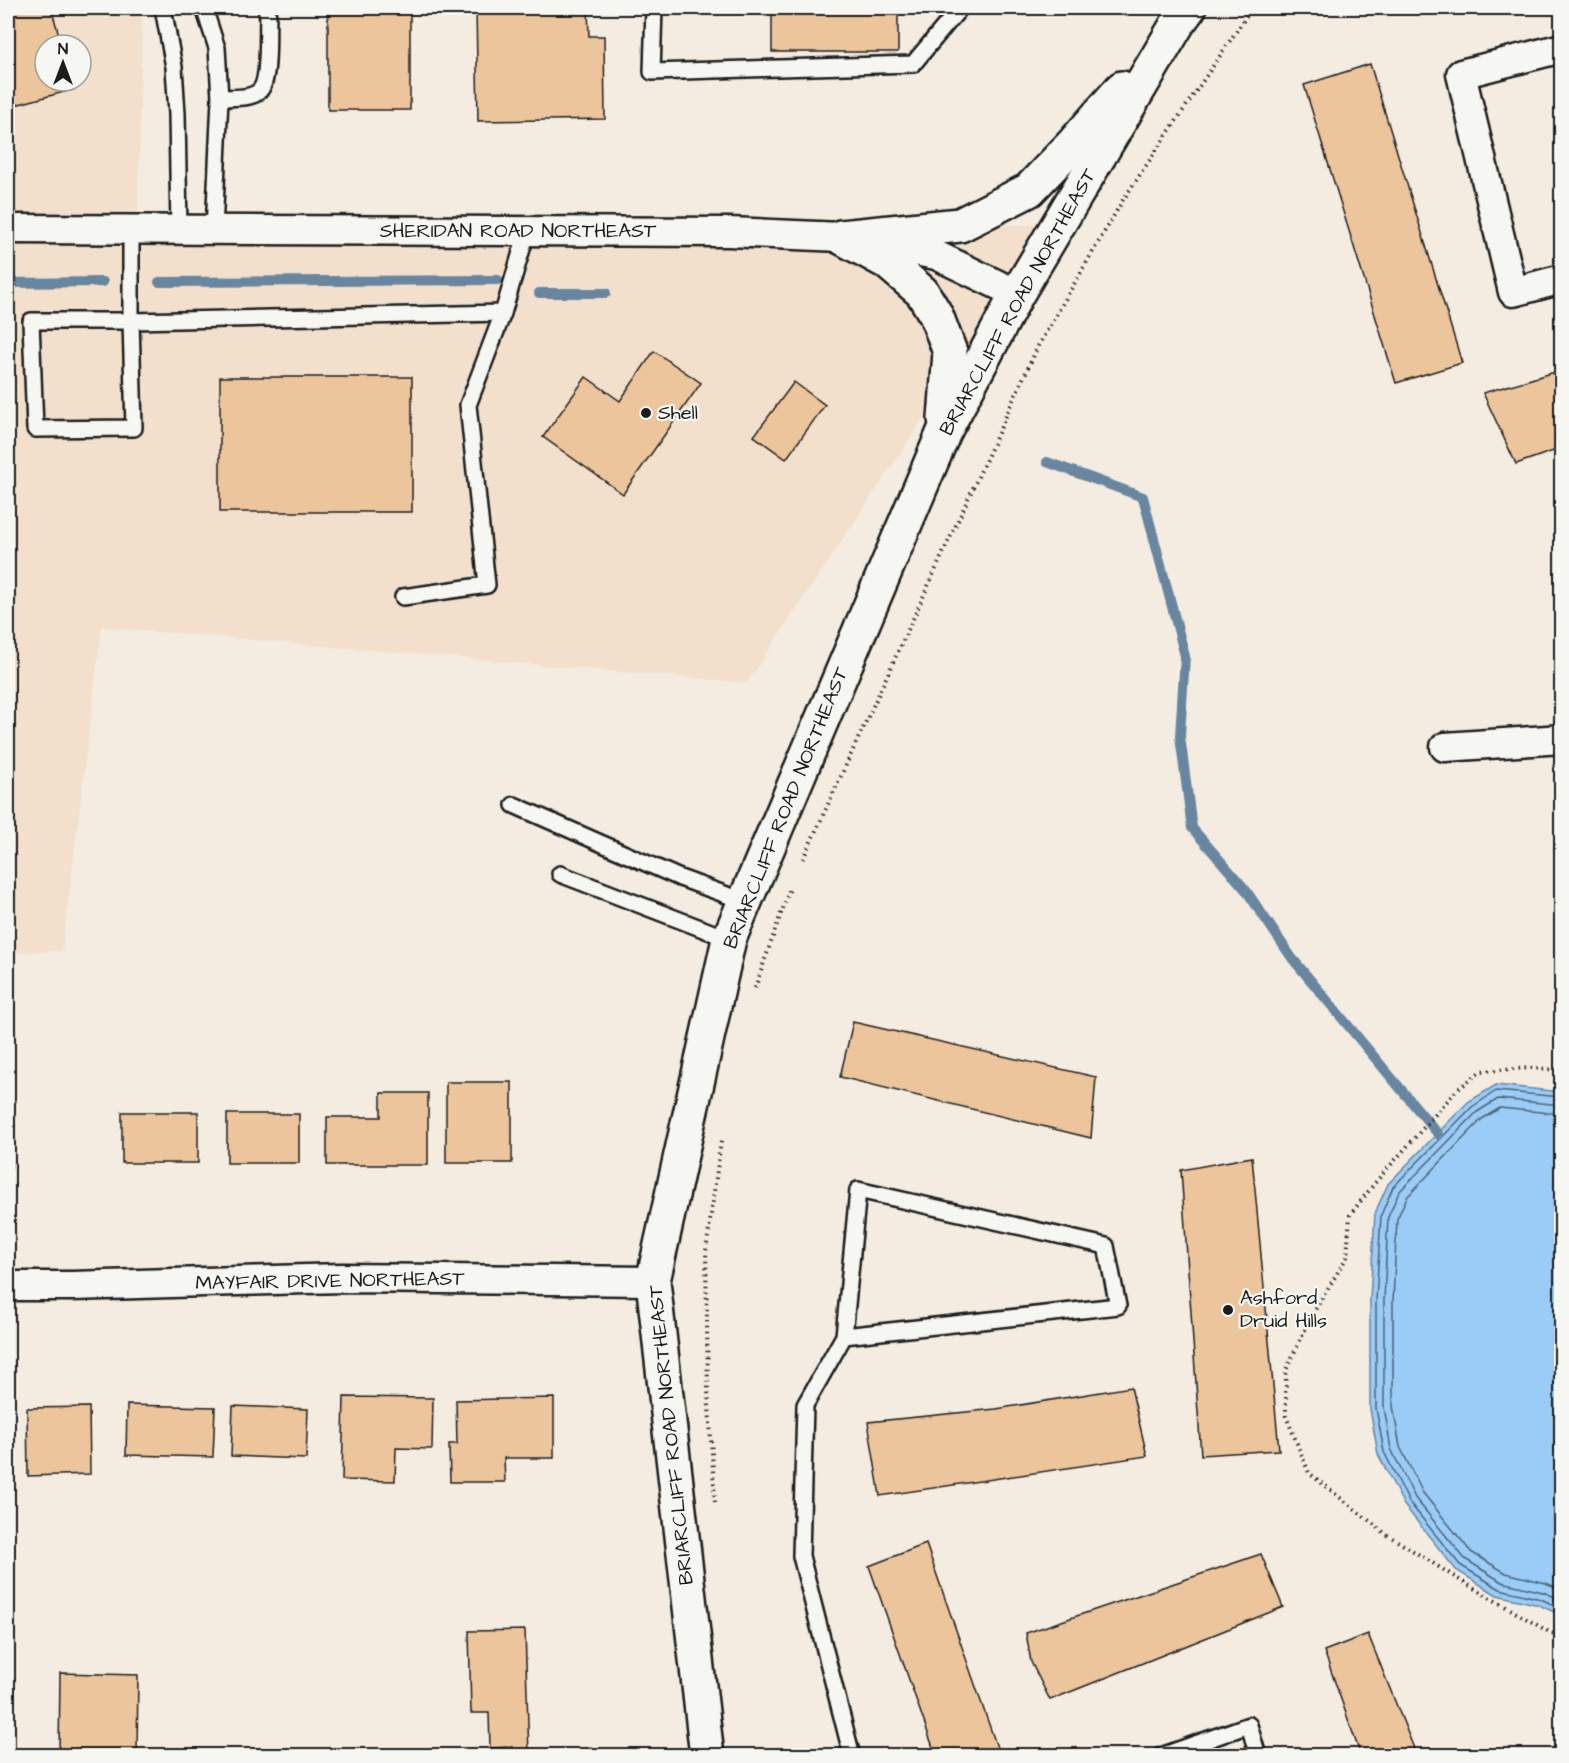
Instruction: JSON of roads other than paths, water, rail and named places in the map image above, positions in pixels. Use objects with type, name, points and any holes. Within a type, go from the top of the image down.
[{"type":"main road","points":[[841,237],[960,225],[1029,190],[1072,145],[1183,15]]},
{"type":"main road","name":"BRIARCLIFF ROAD NORTHEAST","points":[[706,1755],[653,1281],[729,939],[944,432],[1017,294],[1183,15]]},
{"type":"main road","points":[[841,237],[887,262],[922,292],[936,315],[950,352],[944,432]]},
{"type":"street","points":[[1562,48],[1461,74],[1513,292],[1562,279]]},
{"type":"street","name":"SHERIDAN ROAD NORTHEAST","points":[[8,229],[729,232],[841,237],[936,255],[1017,294]]},
{"type":"street","points":[[1445,747],[1562,739]]},
{"type":"street","name":"MAYFAIR DRIVE NORTHEAST","points":[[8,1286],[341,1278],[653,1281]]},
{"type":"lane","points":[[163,8],[174,76],[179,230]]},
{"type":"lane","points":[[204,8],[217,48],[220,98],[214,231]]},
{"type":"lane","points":[[220,98],[249,96],[260,91],[266,80],[268,16],[266,8]]},
{"type":"lane","points":[[654,8],[652,72],[914,64],[960,8]]},
{"type":"lane","points":[[131,231],[131,321],[134,428],[35,429],[31,321],[131,321],[503,313]]},
{"type":"lane","points":[[403,597],[487,585],[468,405],[503,313],[527,232]]},
{"type":"lane","points":[[514,805],[680,878],[746,902]]},
{"type":"lane","points":[[560,874],[729,939]]},
{"type":"lane","points":[[844,1336],[1118,1306],[1106,1246],[858,1190],[844,1336],[805,1405],[801,1556],[852,1755]]},
{"type":"lane","points":[[1161,1755],[1249,1725],[1258,1755]]},
{"type":"water","points":[[1496,1085],[1561,1092],[1561,1615],[1539,1605],[1497,1595],[1456,1570],[1404,1505],[1378,1454],[1370,1409],[1370,1300],[1375,1213],[1388,1184],[1468,1102]]},
{"type":"waterway","points":[[159,282],[498,280]]},
{"type":"waterway","points":[[8,283],[103,282]]},
{"type":"waterway","points":[[539,293],[606,293]]},
{"type":"waterway","points":[[1047,462],[1143,497],[1185,656],[1180,736],[1192,828],[1245,889],[1292,958],[1439,1135]]},
{"type":"place","name":"Shell","points":[[646,413]]},
{"type":"place","name":"Ashford Druid Hills","points":[[1228,1310]]}]
